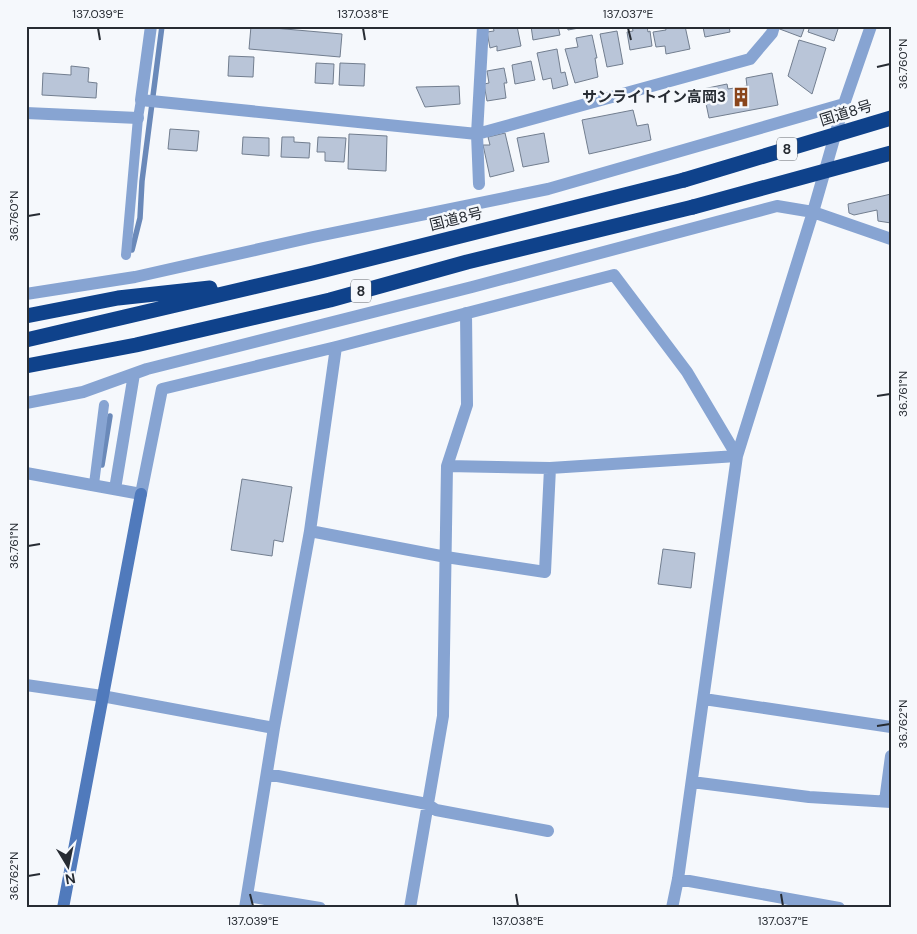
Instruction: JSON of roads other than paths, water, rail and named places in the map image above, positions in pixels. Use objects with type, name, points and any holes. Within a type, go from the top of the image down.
[{"type":"highway","name":"国道8号","points":[[26,340],[313,273],[684,180],[891,118]]},
{"type":"highway","name":"8","points":[[26,373],[136,345],[330,300],[467,262],[693,206],[891,152]]},
{"type":"highway","name":"8","points":[[26,316],[118,298],[196,291],[313,273]]},
{"type":"highway","name":"8","points":[[26,366],[136,345]]},
{"type":"street","points":[[151,26],[150,101],[477,134],[750,59],[772,33],[774,26]]},
{"type":"street","points":[[479,184],[477,134],[484,26]]},
{"type":"street","points":[[672,908],[678,879],[704,699],[737,456],[813,212],[844,104],[871,26]]},
{"type":"street","points":[[26,294],[134,277],[313,237],[548,189],[844,104]]},
{"type":"street","points":[[26,113],[138,118]]},
{"type":"street","points":[[26,403],[83,392],[147,369],[472,287],[778,206],[813,212],[891,239]]},
{"type":"street","points":[[63,908],[162,389],[336,347],[614,275],[687,372],[737,456]]},
{"type":"street","points":[[410,908],[443,716],[447,466],[467,404],[466,313]]},
{"type":"street","points":[[320,908],[246,902],[266,774],[310,531],[336,347]]},
{"type":"street","points":[[115,489],[134,374]]},
{"type":"street","points":[[447,466],[550,468],[737,456]]},
{"type":"street","points":[[310,531],[446,557],[545,572],[550,468]]},
{"type":"street","points":[[26,472],[141,494]]},
{"type":"street","points":[[26,685],[102,696],[274,728]]},
{"type":"street","points":[[704,699],[891,727]]},
{"type":"street","points":[[692,782],[809,797],[888,802],[891,756]]},
{"type":"street","points":[[266,774],[427,804],[436,810],[548,831]]},
{"type":"street","points":[[678,879],[839,908]]},
{"type":"lane","points":[[126,255],[138,118],[150,101]]},
{"type":"lane","points":[[94,484],[104,405]]},
{"type":"waterway","points":[[132,250],[140,218],[142,181],[162,26]]},
{"type":"waterway","points":[[102,465],[110,416]]},
{"type":"place","name":"サンライトイン高岡3","points":[[741,97]]}]
